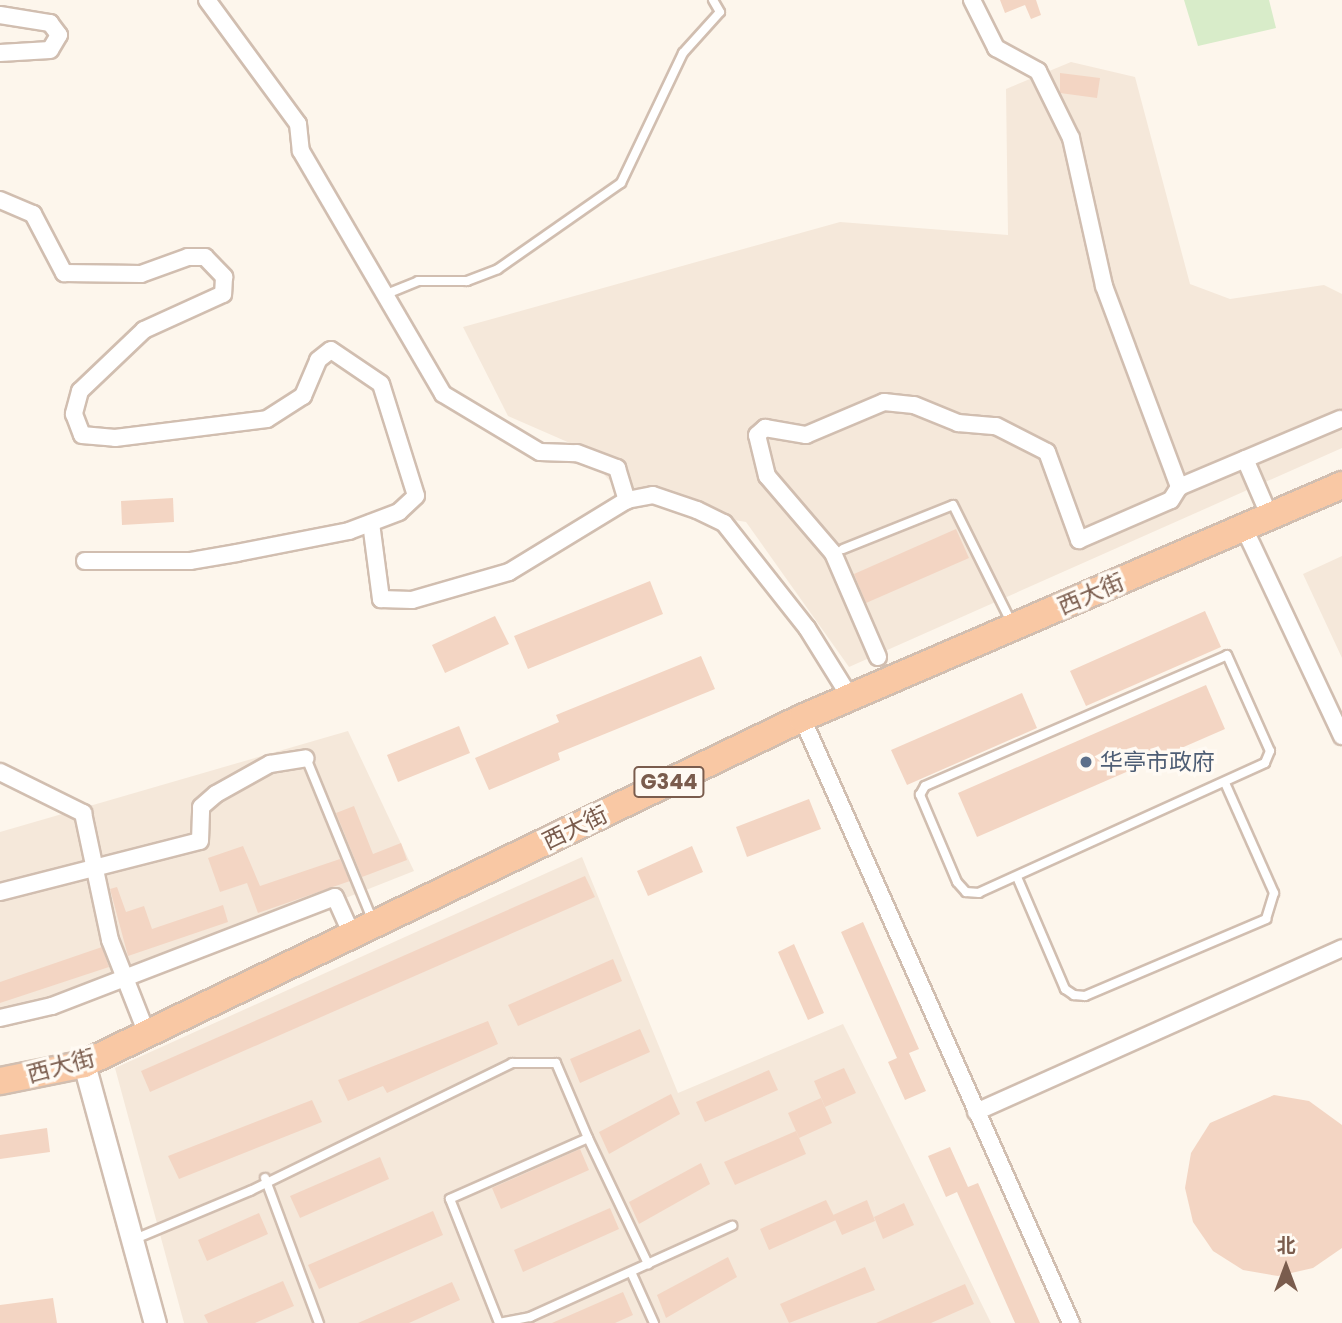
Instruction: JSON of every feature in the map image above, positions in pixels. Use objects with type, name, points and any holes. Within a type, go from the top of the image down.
[{"type":"highway","name":"西大街","points":[[0,1081],[84,1064],[802,718],[1342,485]]},
{"type":"street","points":[[207,0],[298,124],[301,150],[389,293],[443,394],[540,452],[577,453],[617,468],[627,500]]},
{"type":"street","points":[[972,0],[996,48],[1038,71],[1071,138],[1104,286],[1179,487]]},
{"type":"street","points":[[0,15],[50,23],[59,36],[50,50],[0,54]]},
{"type":"street","points":[[0,200],[33,214],[64,273],[141,274],[188,257],[205,257],[224,277],[223,295],[145,330],[80,391],[74,414],[82,435],[116,438],[267,419],[303,396],[318,360],[331,350],[381,383],[416,496],[399,512],[371,523],[190,561],[85,561]]},
{"type":"street","points":[[878,657],[833,553],[767,476],[757,435],[765,428],[806,435],[884,402],[914,405],[958,423],[996,426],[1047,452],[1079,540],[1171,500],[1179,487],[1340,419]]},
{"type":"street","points":[[1245,459],[1270,517]]},
{"type":"street","points":[[371,523],[381,599],[412,600],[509,572],[627,500],[653,495],[724,523],[807,628],[850,697]]},
{"type":"street","points":[[1244,528],[1342,736]]},
{"type":"street","points":[[802,718],[1071,1323]]},
{"type":"street","points":[[0,892],[200,841],[201,807],[216,794],[270,764],[306,758]]},
{"type":"street","points":[[0,772],[78,807],[125,978],[147,1034]]},
{"type":"street","points":[[0,1018],[125,978],[335,897],[363,930]]},
{"type":"street","points":[[976,1112],[1342,948]]},
{"type":"street","points":[[84,1064],[155,1323]]},
{"type":"lane","points":[[389,293],[418,281],[467,281],[498,269],[621,183],[683,53],[720,12],[713,0]]},
{"type":"lane","points":[[843,549],[953,505],[1013,627]]},
{"type":"lane","points":[[1227,655],[1270,751],[1265,763],[1017,877],[967,892],[920,795],[925,786],[1227,655]]},
{"type":"lane","points":[[306,758],[363,930]]},
{"type":"lane","points":[[1017,877],[1065,989],[1074,995],[1085,996],[1266,919],[1274,893],[1225,783]]},
{"type":"lane","points":[[132,1240],[250,1191],[265,1178],[512,1063],[556,1063],[588,1138],[648,1264]]},
{"type":"lane","points":[[588,1138],[450,1199],[499,1323],[530,1317],[732,1226]]},
{"type":"lane","points":[[265,1178],[319,1323]]},
{"type":"lane","points":[[631,1272],[654,1323]]},
{"type":"shaded area","points":[[1071,62],[1135,77],[1190,284],[1230,299],[1324,285],[1342,294],[1342,448],[849,667],[746,522],[629,502],[579,447],[508,416],[463,327],[840,222],[1008,235],[1006,89]]},
{"type":"shaded area","points":[[1342,556],[1342,658],[1303,574]]},
{"type":"shaded area","points":[[348,731],[414,871],[95,997],[0,1020],[0,832]]},
{"type":"shaded area","points":[[582,857],[678,1093],[843,1024],[991,1323],[184,1323],[115,1068]]},
{"type":"green space","points":[[1184,0],[1269,0],[1276,28],[1198,46]]},
{"type":"building","points":[[1000,0],[1036,0],[1041,15],[1031,19],[1025,5],[1005,13]]},
{"type":"building","points":[[1060,73],[1100,78],[1097,98],[1060,93]]},
{"type":"building","points":[[173,498],[174,522],[122,525],[121,501]]},
{"type":"building","points":[[956,529],[969,558],[866,603],[854,574]]},
{"type":"building","points":[[650,581],[663,614],[528,669],[514,636]]},
{"type":"building","points":[[1205,611],[1221,647],[1086,706],[1070,671]]},
{"type":"building","points":[[495,616],[509,644],[445,673],[432,645]]},
{"type":"building","points":[[701,656],[715,689],[558,753],[560,760],[489,790],[475,758],[559,722],[556,715]]},
{"type":"building","points":[[1206,685],[1225,729],[977,837],[958,793]]},
{"type":"building","points":[[1022,693],[1037,728],[907,785],[891,750]]},
{"type":"building","points":[[459,726],[470,753],[398,782],[387,755]]},
{"type":"building","points":[[809,799],[821,829],[747,857],[736,827]]},
{"type":"building","points":[[354,806],[373,854],[401,843],[407,860],[362,877],[336,813]]},
{"type":"building","points":[[243,846],[260,886],[340,859],[350,881],[258,913],[247,883],[220,892],[208,858]]},
{"type":"building","points":[[692,846],[703,872],[648,896],[637,871]]},
{"type":"building","points":[[585,876],[595,897],[150,1092],[141,1071]]},
{"type":"building","points":[[117,887],[126,912],[144,906],[152,929],[223,905],[228,922],[128,956],[110,889]]},
{"type":"building","points":[[863,922],[919,1049],[909,1053],[926,1091],[905,1100],[888,1062],[897,1058],[841,932]]},
{"type":"building","points":[[794,944],[824,1013],[808,1020],[778,952]]},
{"type":"building","points":[[102,947],[109,967],[0,1003],[0,982]]},
{"type":"building","points":[[613,959],[622,981],[518,1026],[508,1005]]},
{"type":"building","points":[[488,1021],[498,1044],[387,1093],[383,1086],[348,1101],[338,1080]]},
{"type":"building","points":[[640,1029],[650,1052],[580,1083],[570,1059]]},
{"type":"building","points":[[844,1068],[856,1093],[825,1107],[814,1081]]},
{"type":"building","points":[[769,1070],[778,1090],[705,1122],[696,1102]]},
{"type":"building","points":[[671,1094],[680,1114],[609,1154],[599,1132]]},
{"type":"building","points":[[1274,1095],[1309,1101],[1342,1125],[1342,1248],[1313,1268],[1278,1276],[1243,1270],[1213,1251],[1193,1222],[1185,1188],[1191,1153],[1210,1123]]},
{"type":"building","points":[[821,1098],[832,1123],[799,1138],[788,1113]]},
{"type":"building","points":[[312,1100],[322,1122],[179,1179],[168,1156]]},
{"type":"building","points":[[47,1128],[50,1152],[0,1159],[0,1135]]},
{"type":"building","points":[[796,1131],[806,1154],[735,1185],[724,1162]]},
{"type":"building","points":[[950,1147],[968,1187],[978,1183],[1040,1323],[1015,1323],[957,1192],[946,1197],[928,1156]]},
{"type":"building","points":[[580,1149],[589,1170],[501,1209],[492,1188]]},
{"type":"building","points":[[380,1157],[389,1179],[300,1218],[290,1196]]},
{"type":"building","points":[[701,1163],[710,1184],[639,1224],[629,1202]]},
{"type":"building","points":[[826,1200],[836,1220],[769,1250],[760,1229]]},
{"type":"building","points":[[867,1200],[875,1221],[842,1235],[833,1215]]},
{"type":"building","points":[[904,1203],[914,1225],[883,1239],[874,1217]]},
{"type":"building","points":[[610,1208],[619,1229],[523,1272],[514,1250]]},
{"type":"building","points":[[433,1211],[443,1235],[319,1289],[308,1265]]},
{"type":"building","points":[[259,1213],[268,1234],[207,1261],[198,1240]]},
{"type":"building","points":[[728,1257],[737,1277],[666,1318],[657,1295]]},
{"type":"building","points":[[865,1267],[875,1290],[789,1323],[780,1304]]},
{"type":"building","points":[[283,1281],[294,1306],[255,1323],[208,1323],[204,1315]]},
{"type":"building","points":[[452,1282],[460,1300],[409,1323],[358,1323]]},
{"type":"building","points":[[965,1284],[974,1304],[931,1323],[876,1323]]},
{"type":"building","points":[[623,1292],[633,1315],[615,1323],[552,1323]]},
{"type":"building","points":[[53,1298],[57,1323],[0,1323],[0,1305]]},
{"type":"place","name":"华亭市政府","points":[[1086,762]]}]
